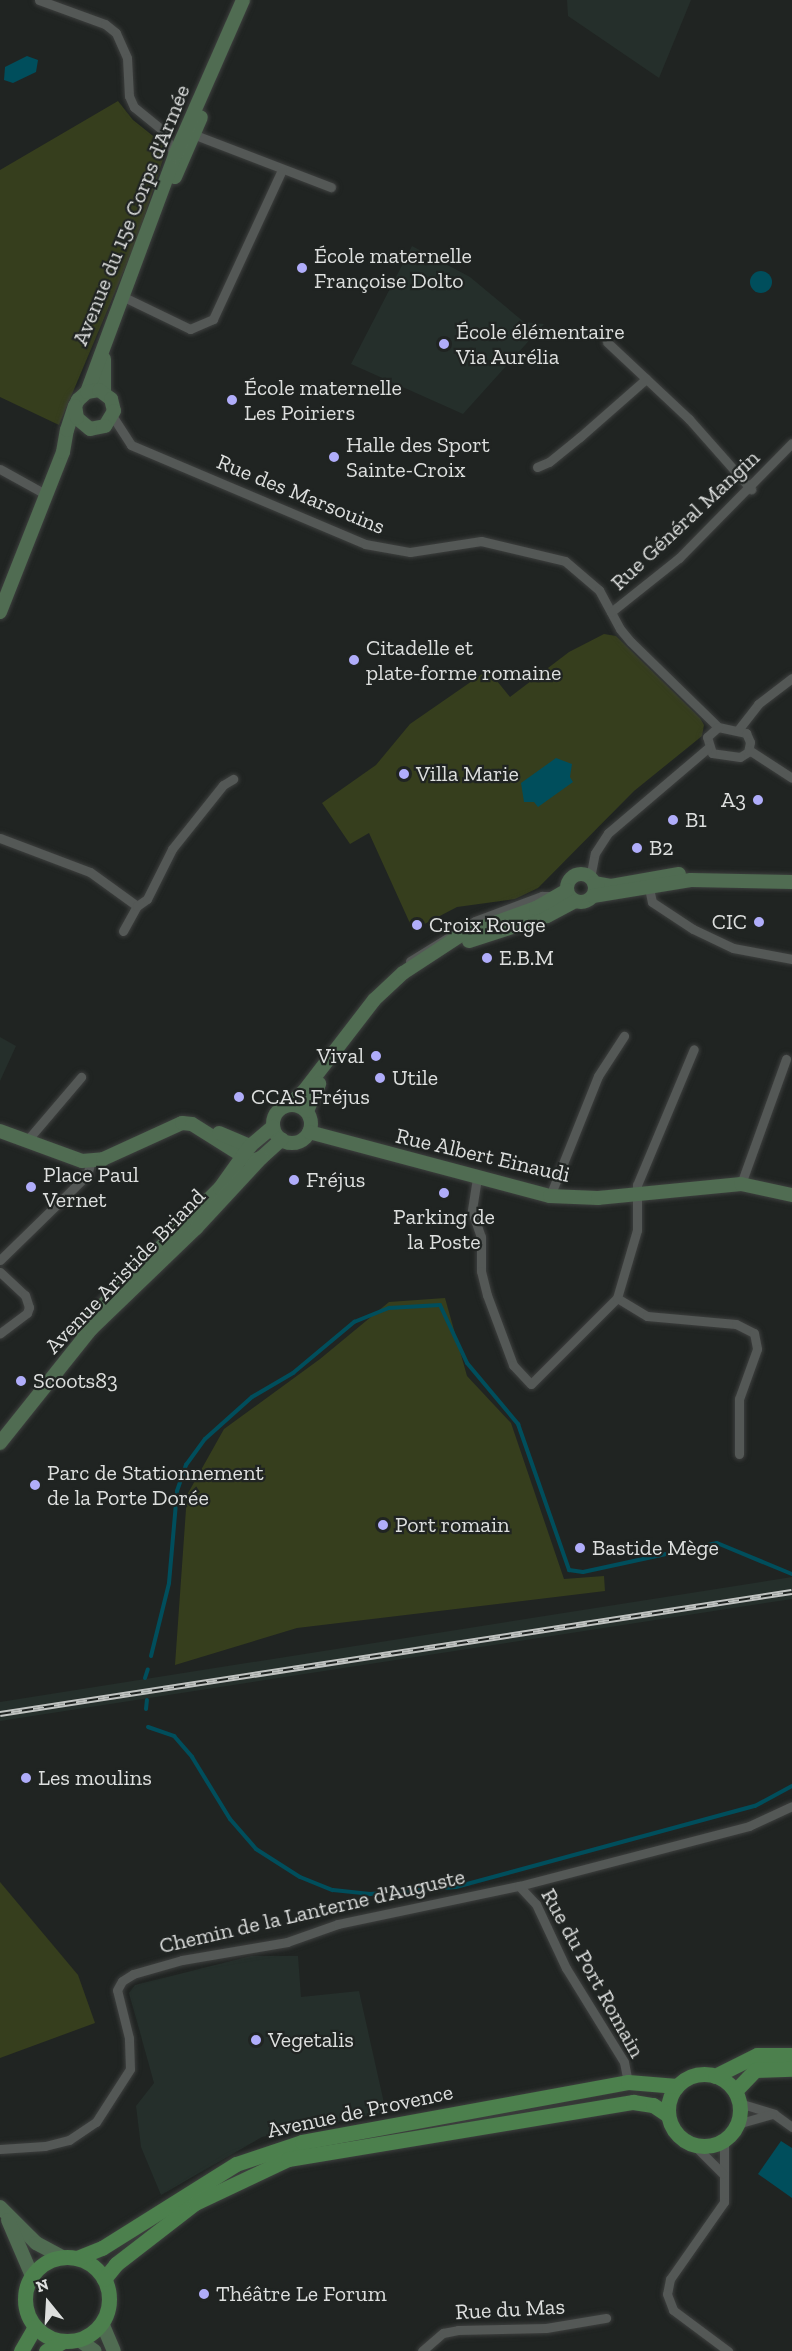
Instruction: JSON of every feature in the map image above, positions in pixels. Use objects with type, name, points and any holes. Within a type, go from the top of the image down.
[{"type":"main road","name":"Avenue du 15e Corps d'Armée","points":[[104,393],[102,364],[243,0]]},
{"type":"main road","name":"Avenue du 15e Corps d'Armée","points":[[87,392],[175,154],[190,132]]},
{"type":"main road","points":[[0,612],[63,452],[75,406],[87,392],[104,393],[114,404],[113,417],[99,428],[86,427],[77,418],[75,406]]},
{"type":"main road","points":[[63,452],[86,427]]},
{"type":"main road","points":[[592,885],[587,901],[566,896],[439,947],[374,999],[304,1091],[278,1111],[273,1127],[282,1139],[298,1142],[309,1132],[311,1121],[307,1111],[310,1095],[363,1022],[401,982],[457,945],[547,916],[566,896],[569,881],[576,875],[592,885],[611,886],[656,876],[726,872],[792,876]]},
{"type":"main road","points":[[592,885],[649,888],[691,880],[792,882]]},
{"type":"main road","points":[[288,1105],[307,1111]]},
{"type":"main road","points":[[0,1126],[79,1155],[96,1155],[185,1116],[250,1146]]},
{"type":"main road","points":[[0,1131],[73,1158],[91,1161],[117,1154],[168,1128],[187,1122],[242,1159],[261,1158]]},
{"type":"main road","name":"Avenue Aristide Briand","points":[[0,1429],[89,1318],[220,1188],[250,1146],[273,1127]]},
{"type":"main road","name":"Rue Albert Einaudi","points":[[309,1132],[550,1196],[576,1199],[741,1184],[792,1195]]},
{"type":"main road","name":"Avenue Aristide Briand","points":[[0,1443],[91,1329],[196,1228],[261,1158],[282,1139]]},
{"type":"main road","points":[[792,2055],[757,2055],[715,2076],[698,2075],[677,2086],[670,2100],[668,2115],[677,2133],[694,2145],[710,2145],[724,2140],[737,2124],[737,2097],[755,2070],[792,2069]]},
{"type":"main road","points":[[715,2076],[737,2097]]},
{"type":"main road","name":"Avenue de Provence","points":[[69,2258],[111,2242],[202,2183],[274,2150],[628,2082],[677,2086]]},
{"type":"main road","name":"Avenue de Provence","points":[[104,2279],[116,2264],[195,2203],[288,2159],[633,2102],[653,2105],[668,2115]]},
{"type":"main road","points":[[3,2211],[36,2243],[69,2258],[88,2263],[104,2279],[109,2296],[102,2323],[114,2351]]},
{"type":"main road","points":[[3,2211],[32,2276]]},
{"type":"main road","points":[[69,2258],[50,2261],[32,2276],[25,2297],[35,2327],[47,2337],[63,2341],[79,2340],[102,2323]]},
{"type":"main road","points":[[21,2351],[35,2327]]},
{"type":"main road","points":[[79,2340],[95,2351]]},
{"type":"main road","points":[[46,2351],[63,2341]]},
{"type":"street","points":[[39,0],[105,24],[116,33],[127,58],[129,96],[134,107],[162,130],[175,154]]},
{"type":"street","points":[[190,132],[282,170],[331,187]]},
{"type":"street","points":[[128,299],[190,329],[213,319],[282,170]]},
{"type":"street","points":[[607,342],[696,427],[751,489]]},
{"type":"street","points":[[537,466],[549,462],[646,379]]},
{"type":"street","name":"Rue des Marsouins","points":[[113,417],[131,445],[365,544],[410,552],[481,541],[565,561],[599,590],[611,612]]},
{"type":"street","name":"Rue Général Mangin","points":[[718,727],[631,642],[611,612],[679,558],[751,489],[792,443]]},
{"type":"street","points":[[0,469],[47,495]]},
{"type":"street","points":[[738,730],[758,705],[792,678]]},
{"type":"street","points":[[718,727],[738,730],[748,737],[749,750],[740,757],[715,755],[708,748],[708,734],[718,727]]},
{"type":"street","points":[[592,885],[595,853],[608,833],[708,748]]},
{"type":"street","points":[[749,750],[792,778]]},
{"type":"street","points":[[123,931],[137,906],[147,899],[172,849],[223,785],[233,779]]},
{"type":"street","points":[[0,838],[90,872],[137,906]]},
{"type":"street","points":[[649,888],[652,902],[693,929],[734,948],[792,959]]},
{"type":"street","points":[[550,1196],[598,1076],[624,1036]]},
{"type":"street","points":[[477,1178],[472,1211],[481,1237],[481,1271],[486,1295],[513,1365],[531,1384],[617,1298],[637,1230],[639,1194],[637,1185],[694,1049]]},
{"type":"street","points":[[741,1184],[786,1059]]},
{"type":"street","points":[[30,1137],[81,1077]]},
{"type":"street","points":[[0,1260],[87,1175],[91,1161]]},
{"type":"street","points":[[0,1272],[25,1295],[29,1307],[27,1313],[0,1333]]},
{"type":"street","points":[[617,1298],[647,1316],[736,1324],[754,1333],[757,1349],[739,1399],[739,1454]]},
{"type":"street","name":"Chemin de la Lanterne d'Auguste","points":[[0,2149],[53,2144],[69,2140],[96,2122],[130,2069],[129,2038],[117,1990],[122,1981],[133,1974],[182,1960],[287,1942],[349,1921],[519,1886],[750,1826],[792,1806]]},
{"type":"street","name":"Rue du Port Romain","points":[[519,1886],[536,1904],[566,1968],[624,2062],[628,2082]]},
{"type":"street","points":[[737,2097],[774,2114],[792,2127]]},
{"type":"street","points":[[737,2124],[755,2116],[774,2114]]},
{"type":"street","points":[[724,2140],[722,2173],[727,2190],[724,2202],[670,2280],[667,2294],[673,2310],[728,2351]]},
{"type":"street","points":[[694,2145],[722,2173]]},
{"type":"street","name":"Rue du Mas","points":[[422,2351],[444,2333],[458,2330],[554,2327],[606,2318]]},
{"type":"shaded area","points":[[567,0],[691,0],[659,78],[568,16]]},
{"type":"shaded area","name":"École élémentaire Via Aurélia","points":[[412,246],[470,277],[524,322],[544,324],[463,414],[351,364]]},
{"type":"shaded area","points":[[0,1037],[16,1046],[0,1081]]},
{"type":"shaded area","points":[[792,1577],[792,1599],[0,1721],[0,1702]]},
{"type":"shaded area","name":"Vegetalis","points":[[251,1956],[298,1956],[301,1997],[359,1991],[386,2112],[262,2137],[161,2195],[141,2147],[136,2106],[154,2083],[129,1993],[135,1985]]},
{"type":"green space","points":[[118,101],[133,120],[167,147],[137,240],[59,425],[0,397],[0,170]]},
{"type":"green space","points":[[604,634],[616,636],[700,718],[704,725],[702,736],[634,791],[538,888],[515,899],[457,907],[413,930],[369,833],[350,844],[322,803],[376,765],[410,724],[488,670],[510,697],[569,652]]},
{"type":"green space","points":[[445,1298],[467,1376],[511,1423],[564,1579],[604,1576],[605,1591],[297,1628],[175,1665],[187,1495],[224,1429],[320,1359],[389,1302]]},
{"type":"green space","points":[[0,1882],[78,1975],[95,2023],[0,2058]]},
{"type":"water","points":[[27,56],[38,60],[36,72],[13,83],[4,80],[5,67]]},
{"type":"water","points":[[757,271],[765,271],[772,278],[772,286],[765,293],[757,293],[750,286],[750,278]]},
{"type":"water","points":[[556,758],[572,764],[570,777],[573,782],[538,807],[534,802],[524,802],[521,783]]},
{"type":"water","points":[[781,2141],[792,2148],[792,2198],[758,2174]]},
{"type":"waterway","points":[[151,1656],[169,1583],[177,1491],[186,1465],[205,1439],[252,1397],[293,1373],[354,1322],[389,1308],[440,1305],[467,1363],[518,1424],[569,1570],[583,1572],[717,1543],[792,1574]]},
{"type":"waterway","points":[[145,1678],[148,1669]]},
{"type":"waterway","points":[[146,1709],[147,1700]]},
{"type":"waterway","points":[[148,1727],[174,1736],[192,1757],[230,1819],[256,1849],[300,1877],[333,1890],[370,1894],[456,1887],[755,1806],[792,1786]]},
{"type":"railway","points":[[0,1714],[792,1592]]},
{"type":"place","name":"École maternelle Françoise Dolto","points":[[302,268]]},
{"type":"place","name":"École élémentaire Via Aurélia","points":[[444,344]]},
{"type":"place","name":"École maternelle Les Poiriers","points":[[232,400]]},
{"type":"place","name":"Halle des Sport Sainte-Croix","points":[[334,457]]},
{"type":"place","name":"Citadelle et plate-forme romaine","points":[[354,660]]},
{"type":"place","name":"Villa Marie","points":[[404,774]]},
{"type":"place","name":"A3","points":[[758,800]]},
{"type":"place","name":"B1","points":[[673,820]]},
{"type":"place","name":"B2","points":[[637,848]]},
{"type":"place","name":"CIC","points":[[759,922]]},
{"type":"place","name":"Croix Rouge","points":[[417,925]]},
{"type":"place","name":"E.B.M","points":[[487,958]]},
{"type":"place","name":"Vival","points":[[376,1056]]},
{"type":"place","name":"Utile","points":[[380,1078]]},
{"type":"place","name":"CCAS Fréjus","points":[[239,1097]]},
{"type":"place","name":"Fréjus","points":[[294,1180]]},
{"type":"place","name":"Place Paul Vernet","points":[[31,1187]]},
{"type":"place","name":"Parking de la Poste","points":[[444,1193]]},
{"type":"place","name":"Scoots83","points":[[21,1381]]},
{"type":"place","name":"Parc de Stationnement de la Porte Dorée","points":[[35,1485]]},
{"type":"place","name":"Port romain","points":[[383,1525]]},
{"type":"place","name":"Bastide Mège","points":[[580,1548]]},
{"type":"place","name":"Les moulins","points":[[26,1778]]},
{"type":"place","name":"Vegetalis","points":[[256,2040]]},
{"type":"place","name":"Théâtre Le Forum","points":[[204,2294]]}]
